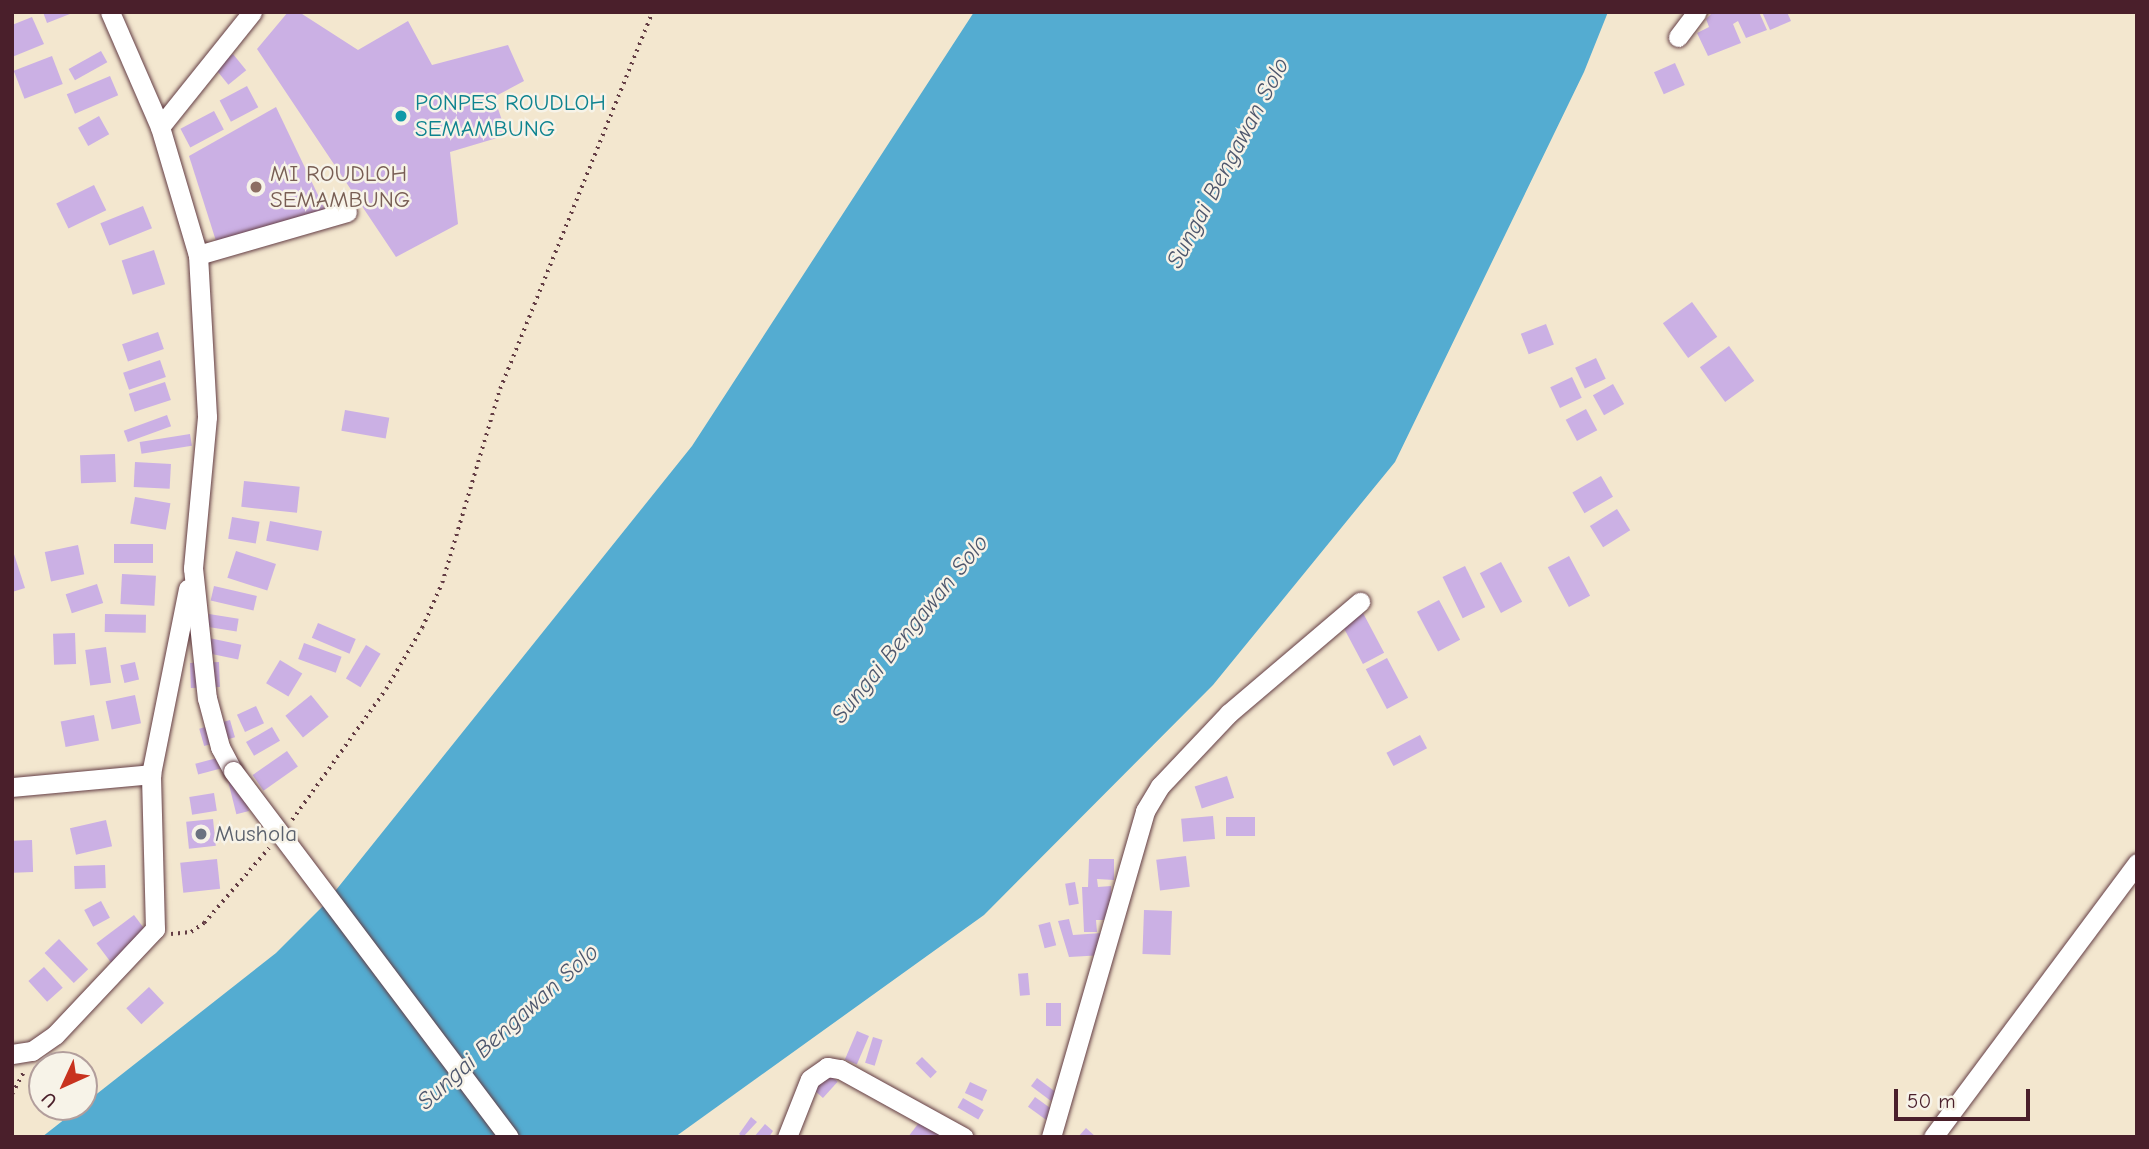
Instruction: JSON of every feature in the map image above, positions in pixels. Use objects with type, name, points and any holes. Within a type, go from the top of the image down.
[{"type":"street","points":[[22,1053],[55,1035],[155,929],[151,774],[193,568],[207,417],[198,255],[160,127],[110,12]]},
{"type":"street","points":[[160,127],[252,12]]},
{"type":"street","points":[[1678,37],[1697,12]]},
{"type":"street","points":[[198,255],[347,212]]},
{"type":"street","points":[[193,568],[207,698],[220,747],[233,771],[509,1137]]},
{"type":"street","points":[[1051,1137],[1145,811],[1160,786],[1228,713],[1360,602]]},
{"type":"street","points":[[12,787],[151,774]]},
{"type":"street","points":[[1933,1137],[2137,863]]},
{"type":"street","points":[[787,1137],[810,1079],[827,1067],[840,1069],[963,1137]]},
{"type":"path","points":[[288,825],[386,689],[422,628],[442,583],[500,390],[652,12]]},
{"type":"path","points":[[155,929],[176,935],[204,923],[272,844]]},
{"type":"path","points":[[12,1094],[22,1053]]},
{"type":"water","name":"Sungai Bengawan Solo","points":[[974,12],[1608,12],[1584,72],[1395,462],[1213,685],[984,915],[675,1137],[42,1137],[62,1121],[98,1121],[98,1093],[276,953],[324,905],[692,446]]},
{"type":"building","points":[[43,12],[75,12],[47,23]]},
{"type":"building","name":"PONPES ROUDLOH SEMAMBUNG","points":[[288,12],[299,12],[358,50],[408,21],[432,65],[508,45],[524,81],[494,97],[507,135],[450,152],[458,224],[396,257],[257,49]]},
{"type":"building","points":[[1713,12],[1759,12],[1767,30],[1746,38],[1738,21],[1733,24],[1741,43],[1708,56],[1697,33],[1709,27],[1706,19]]},
{"type":"building","points":[[1762,12],[1787,12],[1791,21],[1770,30]]},
{"type":"building","points":[[32,17],[44,44],[12,57],[12,25]]},
{"type":"building","points":[[101,51],[107,62],[75,80],[69,69]]},
{"type":"building","points":[[233,54],[246,70],[228,85],[215,68]]},
{"type":"building","points":[[52,56],[63,84],[24,99],[14,71]]},
{"type":"building","points":[[1675,63],[1685,85],[1664,94],[1654,72]]},
{"type":"building","points":[[110,76],[118,95],[75,114],[67,94]]},
{"type":"building","points":[[247,86],[258,107],[231,122],[220,101]]},
{"type":"building","name":"MI ROUDLOH SEMAMBUNG","points":[[276,107],[329,218],[216,241],[189,156]]},
{"type":"building","points":[[214,111],[224,130],[190,147],[180,129]]},
{"type":"building","points":[[99,116],[109,134],[88,146],[78,128]]},
{"type":"building","points":[[94,185],[106,210],[69,229],[56,203]]},
{"type":"building","points":[[143,206],[152,228],[109,245],[100,223]]},
{"type":"building","points":[[154,250],[165,284],[133,295],[122,261]]},
{"type":"building","points":[[1692,302],[1717,337],[1688,358],[1663,323]]},
{"type":"building","points":[[1546,324],[1554,345],[1529,354],[1521,334]]},
{"type":"building","points":[[158,332],[164,349],[128,361],[122,344]]},
{"type":"building","points":[[1729,346],[1754,381],[1725,402],[1700,367]]},
{"type":"building","points":[[1596,358],[1606,379],[1585,389],[1575,368]]},
{"type":"building","points":[[160,360],[166,377],[129,390],[123,373]]},
{"type":"building","points":[[1572,377],[1582,398],[1560,408],[1550,387]]},
{"type":"building","points":[[165,382],[171,400],[135,412],[129,394]]},
{"type":"building","points":[[1613,384],[1624,404],[1604,415],[1593,395]]},
{"type":"building","points":[[1586,409],[1597,430],[1577,441],[1566,420]]},
{"type":"building","points":[[345,410],[389,418],[386,438],[341,431]]},
{"type":"building","points":[[167,415],[171,426],[128,442],[124,431]]},
{"type":"building","points":[[190,434],[192,446],[142,454],[140,442]]},
{"type":"building","points":[[115,454],[116,482],[81,483],[80,455]]},
{"type":"building","points":[[135,462],[171,464],[170,489],[134,487]]},
{"type":"building","points":[[1601,476],[1613,497],[1584,513],[1572,492]]},
{"type":"building","points":[[244,481],[300,487],[297,513],[241,507]]},
{"type":"building","points":[[135,497],[170,503],[166,530],[130,524]]},
{"type":"building","points":[[1617,509],[1630,530],[1603,547],[1590,526]]},
{"type":"building","points":[[232,517],[260,522],[256,544],[228,539]]},
{"type":"building","points":[[270,521],[322,531],[318,551],[266,541]]},
{"type":"building","points":[[114,544],[153,544],[153,563],[114,563]]},
{"type":"building","points":[[78,545],[84,574],[51,581],[45,552]]},
{"type":"building","points":[[12,548],[25,588],[12,592]]},
{"type":"building","points":[[236,551],[276,564],[267,591],[227,578]]},
{"type":"building","points":[[1569,556],[1590,596],[1569,607],[1548,567]]},
{"type":"building","points":[[1501,562],[1522,602],[1501,613],[1480,573]]},
{"type":"building","points":[[1465,566],[1485,607],[1463,618],[1443,577]]},
{"type":"building","points":[[122,574],[156,576],[154,606],[120,604]]},
{"type":"building","points":[[97,584],[103,603],[72,613],[66,594]]},
{"type":"building","points":[[214,586],[257,596],[253,611],[211,601]]},
{"type":"building","points":[[1439,600],[1460,640],[1438,651],[1417,612]]},
{"type":"building","points":[[1363,613],[1384,653],[1363,664],[1342,624]]},
{"type":"building","points":[[105,614],[146,615],[146,633],[105,632]]},
{"type":"building","points":[[209,614],[239,619],[237,632],[207,627]]},
{"type":"building","points":[[318,623],[356,639],[349,654],[312,638]]},
{"type":"building","points":[[75,633],[76,664],[54,665],[53,634]]},
{"type":"building","points":[[209,638],[241,645],[238,660],[206,653]]},
{"type":"building","points":[[304,643],[342,657],[336,673],[298,659]]},
{"type":"building","points":[[366,645],[381,654],[360,687],[346,678]]},
{"type":"building","points":[[106,647],[111,683],[90,686],[85,650]]},
{"type":"building","points":[[1387,658],[1408,698],[1387,709],[1366,669]]},
{"type":"building","points":[[280,660],[302,673],[288,697],[266,683]]},
{"type":"building","points":[[135,662],[139,680],[124,683],[120,665]]},
{"type":"building","points":[[219,662],[220,687],[191,688],[190,663]]},
{"type":"building","points":[[135,695],[141,723],[112,730],[106,701]]},
{"type":"building","points":[[311,695],[329,717],[303,738],[285,716]]},
{"type":"building","points":[[256,706],[264,723],[245,732],[237,715]]},
{"type":"building","points":[[94,715],[99,741],[66,747],[61,721]]},
{"type":"building","points":[[230,720],[235,737],[204,746],[199,729]]},
{"type":"building","points":[[272,727],[280,741],[254,756],[246,742]]},
{"type":"building","points":[[1420,735],[1427,748],[1393,766],[1386,753]]},
{"type":"building","points":[[287,751],[298,767],[263,791],[253,775]]},
{"type":"building","points":[[232,754],[235,765],[198,774],[195,764]]},
{"type":"building","points":[[1227,776],[1234,798],[1202,808],[1195,787]]},
{"type":"building","points":[[241,779],[249,811],[236,814],[228,782]]},
{"type":"building","points":[[214,793],[217,811],[192,815],[189,797]]},
{"type":"building","points":[[1213,816],[1215,839],[1183,842],[1181,819]]},
{"type":"building","points":[[1226,817],[1255,817],[1255,836],[1226,836]]},
{"type":"building","name":"Mushola","points":[[213,819],[216,846],[189,849],[186,822]]},
{"type":"building","points":[[106,820],[112,846],[76,855],[70,828]]},
{"type":"building","points":[[32,840],[33,872],[13,873],[12,841]]},
{"type":"building","points":[[1186,856],[1190,887],[1160,890],[1156,860]]},
{"type":"building","points":[[217,859],[220,889],[183,893],[180,863]]},
{"type":"building","points":[[1089,859],[1114,859],[1114,880],[1097,879],[1098,887],[1111,886],[1112,920],[1096,920],[1097,932],[1084,932],[1082,887],[1088,887]]},
{"type":"building","points":[[105,865],[106,888],[75,889],[74,866]]},
{"type":"building","points":[[1075,882],[1079,904],[1069,905],[1065,884]]},
{"type":"building","points":[[101,901],[110,918],[93,927],[84,910]]},
{"type":"building","points":[[1144,910],[1172,911],[1170,955],[1142,954]]},
{"type":"building","points":[[134,915],[149,935],[112,963],[96,943]]},
{"type":"building","points":[[1069,919],[1073,935],[1102,933],[1104,955],[1069,957],[1058,921]]},
{"type":"building","points":[[1050,922],[1056,945],[1045,948],[1038,925]]},
{"type":"building","points":[[59,939],[88,969],[74,983],[45,953]]},
{"type":"building","points":[[44,967],[63,988],[47,1002],[28,981]]},
{"type":"building","points":[[1028,973],[1030,995],[1020,996],[1018,974]]},
{"type":"building","points":[[149,987],[164,1003],[141,1024],[126,1008]]},
{"type":"building","points":[[1046,1003],[1061,1003],[1061,1026],[1046,1026]]},
{"type":"building","points":[[857,1031],[869,1036],[857,1065],[845,1060]]},
{"type":"building","points":[[873,1037],[883,1040],[875,1066],[865,1063]]},
{"type":"building","points":[[922,1057],[937,1072],[930,1078],[916,1063]]},
{"type":"building","points":[[828,1073],[838,1082],[823,1098],[813,1089]]},
{"type":"building","points":[[1037,1078],[1057,1093],[1051,1101],[1031,1086]]},
{"type":"building","points":[[970,1082],[987,1090],[982,1101],[965,1093]]},
{"type":"building","points":[[1035,1097],[1054,1111],[1047,1121],[1028,1107]]},
{"type":"building","points":[[963,1098],[984,1110],[978,1120],[958,1108]]},
{"type":"building","points":[[751,1117],[757,1122],[743,1137],[739,1134]]},
{"type":"building","points":[[921,1120],[939,1134],[937,1137],[908,1137]]},
{"type":"building","points":[[765,1124],[773,1131],[769,1137],[754,1137]]},
{"type":"building","points":[[1086,1128],[1096,1137],[1078,1137]]},
{"type":"place","name":"PONPES ROUDLOH SEMAMBUNG","points":[[401,116]]},
{"type":"place","name":"MI ROUDLOH SEMAMBUNG","points":[[256,187]]},
{"type":"place","name":"Mushola","points":[[201,834]]}]
